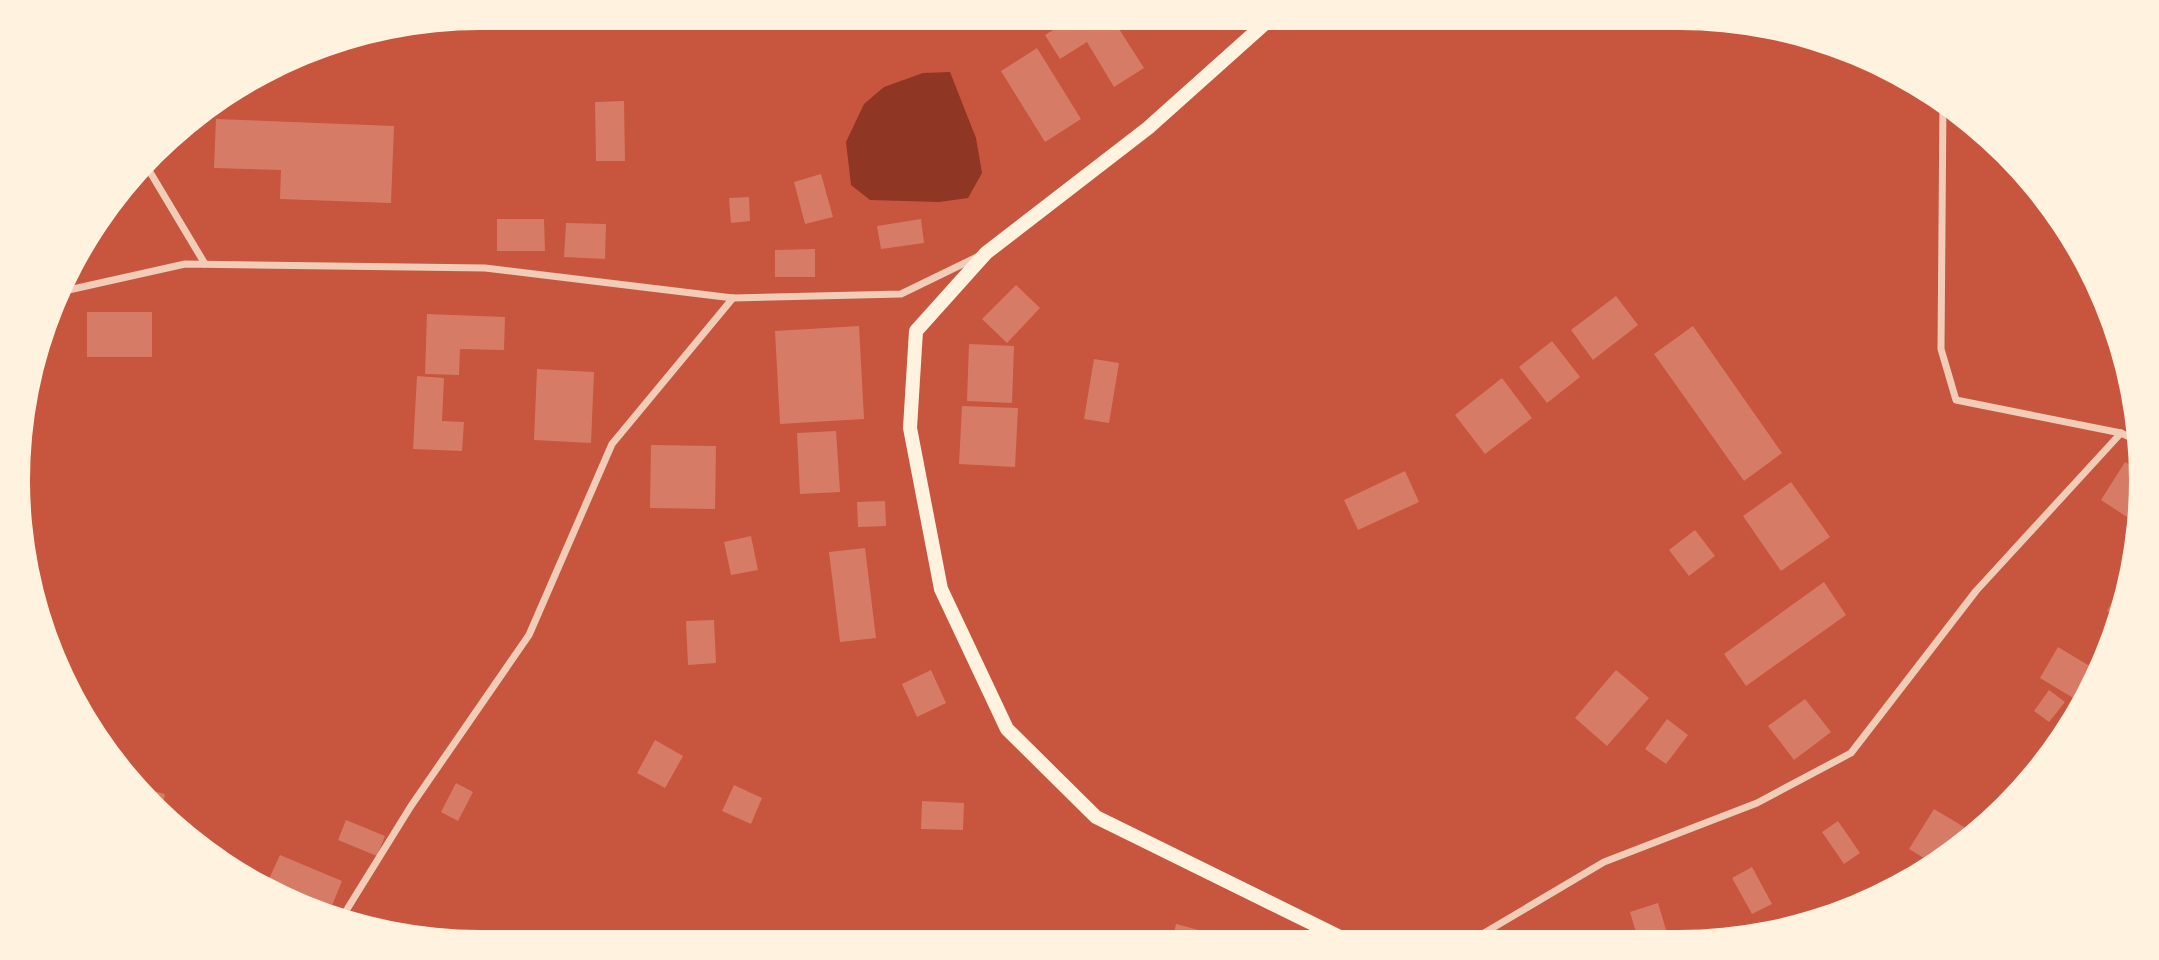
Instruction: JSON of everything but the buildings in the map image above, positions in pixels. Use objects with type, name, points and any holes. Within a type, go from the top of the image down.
[{"type":"main road","points":[[1258,30],[1148,128],[986,253],[916,331],[910,428],[941,589],[1007,729],[1096,817],[1326,930]]},
{"type":"street","points":[[1943,116],[1941,349],[1956,400],[2126,436]]},
{"type":"street","points":[[151,173],[205,264]]},
{"type":"street","points":[[72,289],[184,264],[205,264],[485,268],[733,298],[901,294],[986,253]]},
{"type":"street","points":[[347,910],[411,806],[529,635],[612,444],[733,298]]},
{"type":"street","points":[[1489,930],[1604,862],[1757,803],[1852,754],[1976,591],[2121,433]]},
{"type":"shaded area","points":[[950,72],[976,138],[982,173],[968,198],[939,202],[870,200],[851,185],[846,142],[864,104],[884,87],[923,73]]}]
